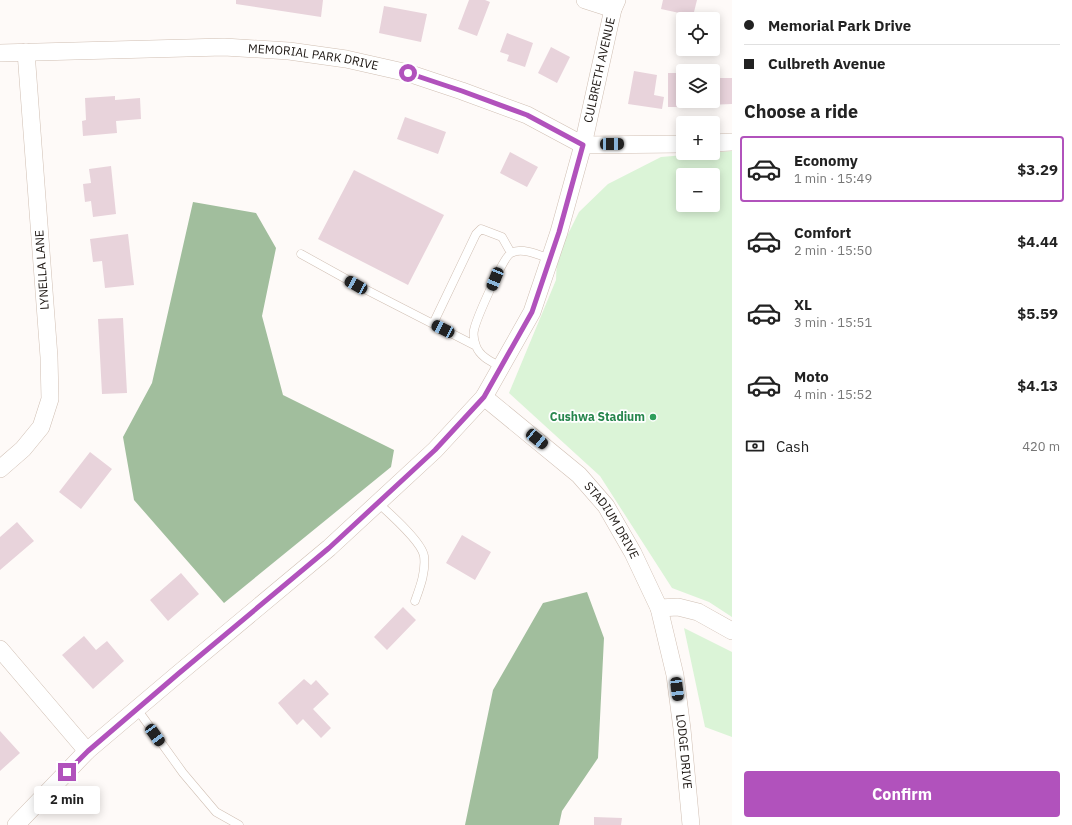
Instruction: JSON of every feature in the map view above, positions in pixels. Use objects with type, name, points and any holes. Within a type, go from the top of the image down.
[{"type":"street","points":[[585,0],[615,5]]},
{"type":"street","name":"CULBRETH AVENUE","points":[[16,825],[88,751],[329,548],[435,450],[484,397],[532,312],[550,259],[583,145],[615,5]]},
{"type":"street","name":"MEMORIAL PARK DRIVE","points":[[0,53],[224,47],[289,51],[346,59],[408,73],[527,115],[583,145],[676,144]]},
{"type":"street","name":"LYNELLA LANE","points":[[0,469],[23,449],[41,427],[50,398],[49,357],[26,52]]},
{"type":"street","points":[[720,143],[732,142]]},
{"type":"street","name":"STADIUM DRIVE","points":[[484,397],[548,448],[584,480],[606,506],[634,553],[659,608]]},
{"type":"street","points":[[659,608],[678,607],[698,612],[732,631]]},
{"type":"street","name":"LODGE DRIVE","points":[[659,608],[676,675],[691,825]]},
{"type":"street","points":[[0,649],[88,751]]},
{"type":"lane","points":[[433,324],[476,234],[481,229],[502,237],[511,253]]},
{"type":"lane","points":[[476,346],[474,330],[477,319],[504,260],[511,253],[521,251],[550,259]]},
{"type":"lane","points":[[301,254],[356,285],[476,346],[487,359],[501,367]]},
{"type":"lane","points":[[378,503],[412,537],[424,556],[423,578],[415,601]]},
{"type":"lane","points":[[136,709],[183,773],[216,812],[239,825]]},
{"type":"green space","name":"Cushwa Stadium","points":[[732,151],[732,617],[709,602],[672,588],[600,476],[509,393],[556,280],[557,256],[579,212],[608,184],[661,157],[676,156],[676,160],[720,160],[720,152]]},
{"type":"green space","points":[[193,202],[256,213],[276,248],[262,316],[283,395],[394,450],[391,467],[224,603],[134,500],[123,437],[152,383]]},
{"type":"green space","points":[[587,592],[604,638],[598,758],[562,811],[559,825],[465,825],[493,690],[543,603]]},
{"type":"green space","points":[[684,628],[732,652],[732,737],[705,727]]},
{"type":"building","points":[[236,0],[323,0],[321,17],[236,4]]},
{"type":"building","points":[[469,0],[485,0],[490,2],[477,36],[458,29]]},
{"type":"building","points":[[663,0],[697,0],[694,12],[676,12],[661,9]]},
{"type":"building","points":[[384,6],[427,14],[421,42],[379,33]]},
{"type":"building","points":[[507,33],[533,43],[525,67],[507,61],[509,55],[500,52]]},
{"type":"building","points":[[551,47],[570,57],[557,83],[538,73]]},
{"type":"building","points":[[634,71],[657,75],[654,95],[664,97],[662,109],[628,104]]},
{"type":"building","points":[[668,73],[676,73],[676,107],[668,107]]},
{"type":"building","points":[[720,78],[732,78],[732,104],[720,104]]},
{"type":"building","points":[[115,96],[115,100],[140,98],[141,119],[116,121],[117,133],[83,136],[82,121],[86,120],[85,98]]},
{"type":"building","points":[[405,117],[446,132],[438,154],[397,139]]},
{"type":"building","points":[[510,152],[538,167],[527,187],[500,173]]},
{"type":"building","points":[[111,166],[116,214],[93,217],[91,201],[85,202],[83,184],[91,183],[89,169]]},
{"type":"building","points":[[354,170],[444,215],[408,285],[318,239]]},
{"type":"building","points":[[128,234],[134,285],[105,288],[102,261],[93,262],[90,239]]},
{"type":"building","points":[[123,318],[127,393],[102,394],[98,319]]},
{"type":"building","points":[[90,452],[112,469],[81,509],[59,492]]},
{"type":"building","points":[[17,522],[34,541],[0,570],[0,537]]},
{"type":"building","points":[[462,535],[491,552],[475,580],[446,563]]},
{"type":"building","points":[[181,573],[199,594],[168,621],[150,600]]},
{"type":"building","points":[[403,607],[416,620],[387,650],[374,637]]},
{"type":"building","points":[[84,636],[96,650],[107,641],[124,661],[93,689],[62,655]]},
{"type":"building","points":[[304,679],[311,685],[316,680],[329,694],[313,709],[331,728],[321,738],[303,719],[297,725],[278,703]]},
{"type":"building","points":[[0,731],[20,753],[0,771]]},
{"type":"building","points":[[594,817],[622,818],[621,825],[594,825]]},
{"type":"place","name":"Cushwa Stadium","points":[[653,417]]},
{"type":"route","points":[[67,772],[88,751],[178,674],[329,548],[435,450],[484,397],[532,312],[559,232],[583,145],[527,115],[408,73]]}]
